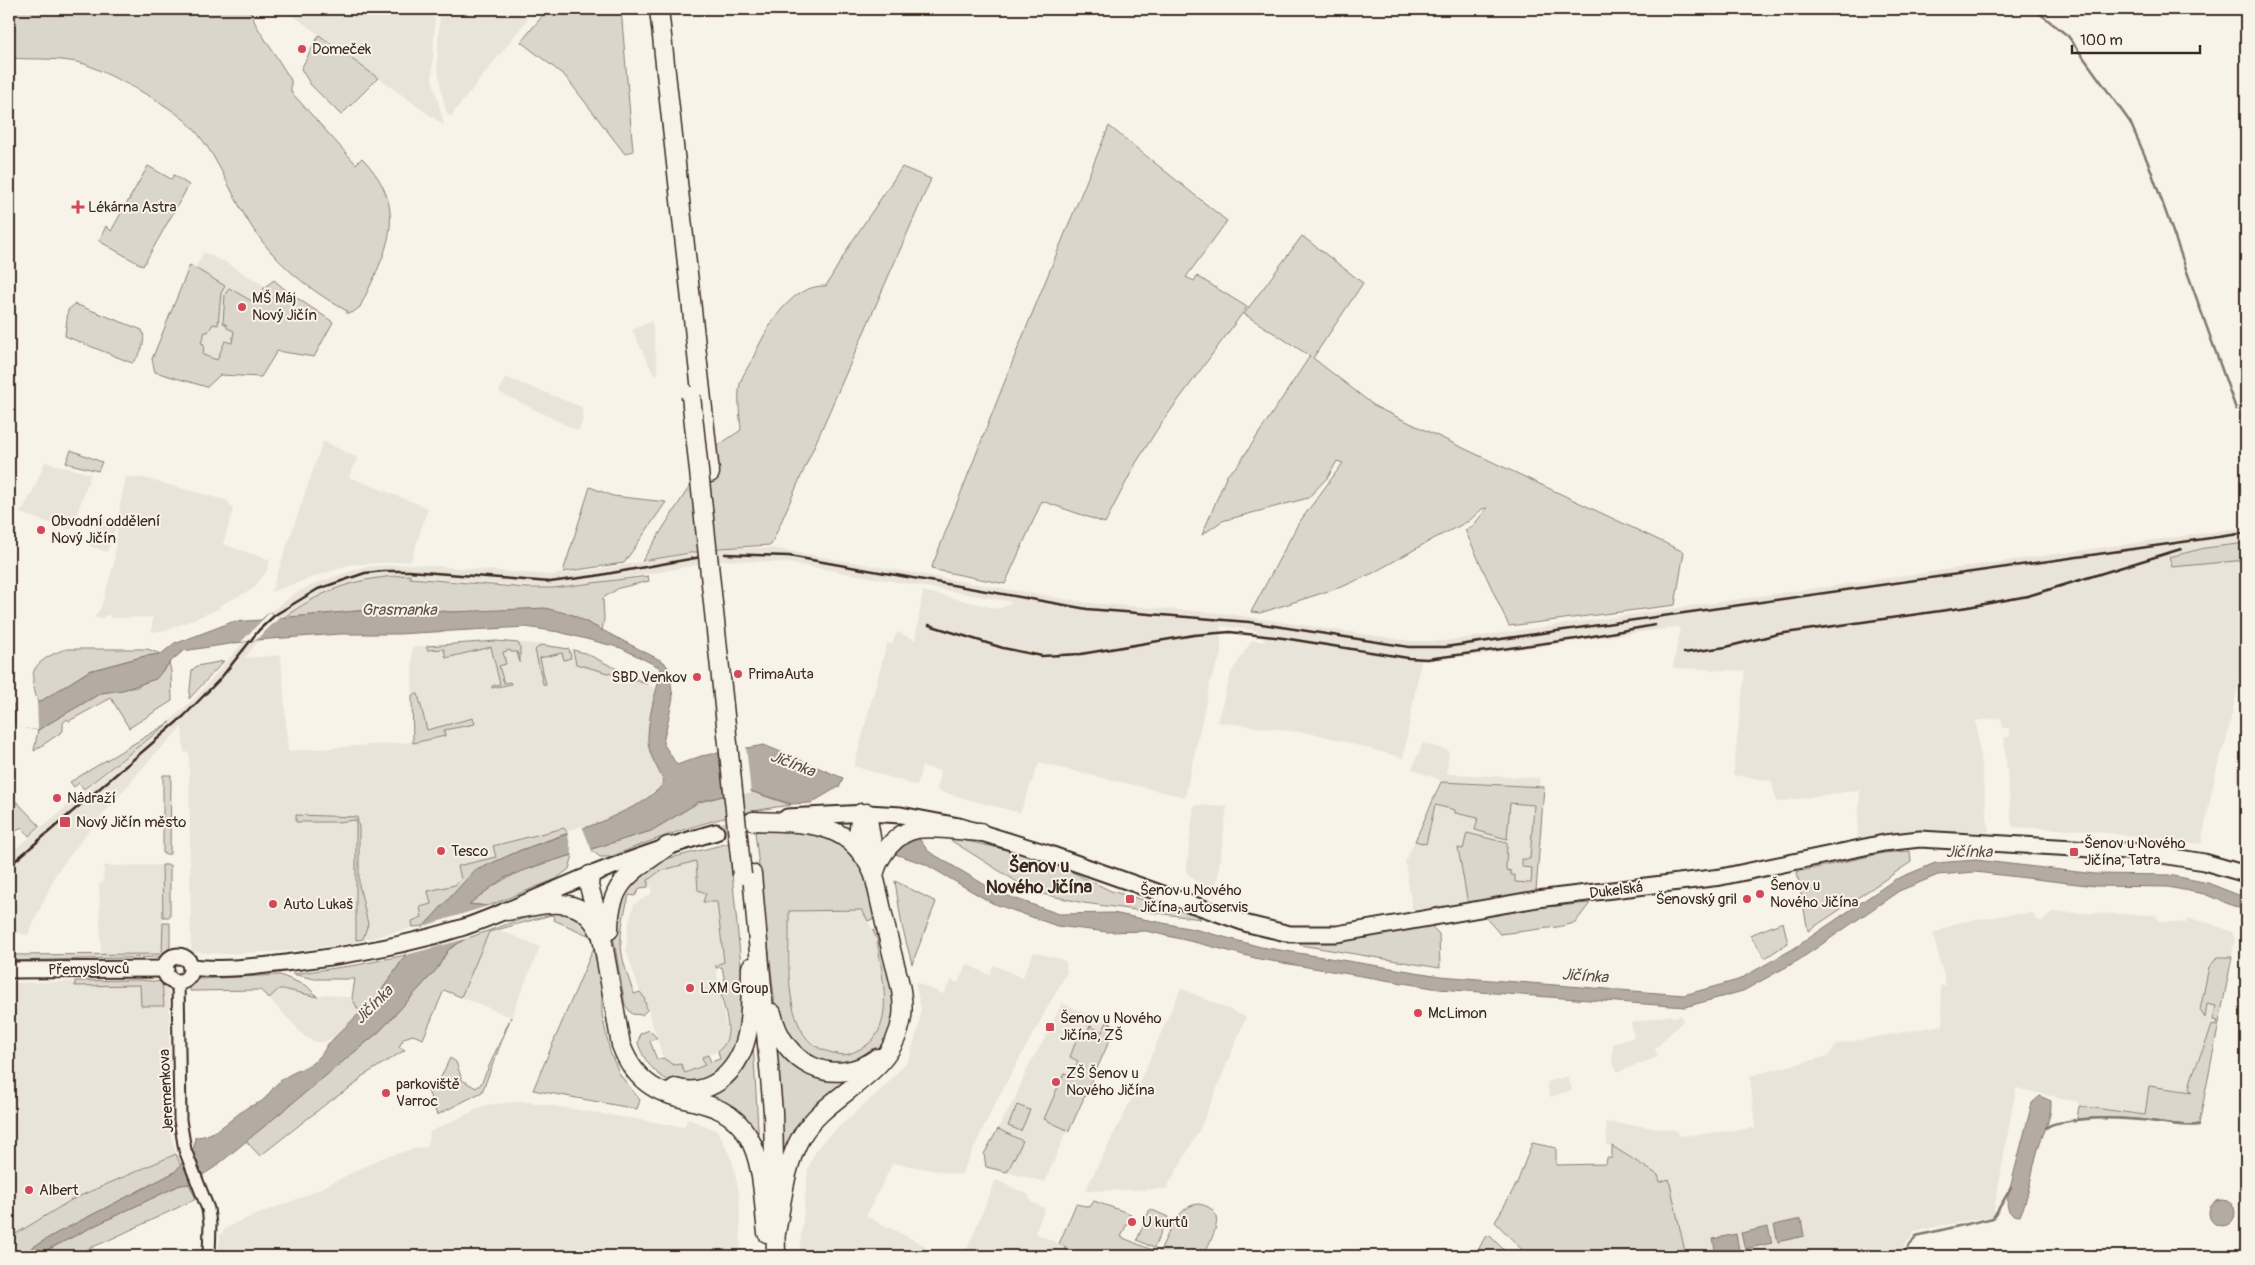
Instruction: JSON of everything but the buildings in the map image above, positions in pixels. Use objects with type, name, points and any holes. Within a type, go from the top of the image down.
[{"type":"highway","points":[[648,9],[696,396]]},
{"type":"highway","points":[[659,9],[696,396],[773,1112],[772,1233]]},
{"type":"highway","points":[[767,1256],[788,1173],[801,1137],[824,1111],[866,1078],[888,1051],[900,1026],[902,1007],[900,986],[872,867],[864,813]]},
{"type":"highway","points":[[754,821],[808,824],[826,828],[849,841],[872,867]]},
{"type":"highway","points":[[872,867],[892,843],[909,831],[922,828],[980,832]]},
{"type":"highway","points":[[668,846],[632,873],[619,887],[610,905],[606,936],[621,1045],[630,1067],[645,1083],[656,1090],[716,1108],[729,1115],[742,1128],[753,1146],[758,1164],[776,1256]]},
{"type":"highway","points":[[590,875],[589,886],[606,936],[628,1035],[633,1050],[655,1077],[679,1089],[692,1091],[710,1086],[728,1073],[739,1059],[749,1030],[756,967]]},
{"type":"highway","points":[[507,911],[554,903],[568,904],[592,920],[606,936]]},
{"type":"highway","points":[[756,967],[777,1030],[790,1049],[807,1064],[825,1071],[853,1070],[868,1064],[888,1051]]},
{"type":"main road","name":"Dukelská","points":[[754,821],[805,815],[864,813],[934,820],[1047,853],[1262,928],[1290,934],[1322,935],[1383,927],[1537,899],[1720,877],[1884,843],[1920,839],[2144,852],[2204,862],[2246,874]]},
{"type":"main road","points":[[191,967],[250,966],[305,961],[349,955],[414,941],[464,927],[507,911],[590,875],[668,846],[716,832]]},
{"type":"main road","points":[[177,956],[186,959],[191,967],[188,977],[178,981],[169,978],[166,969],[168,962],[177,956]]},
{"type":"main road","name":"Přemyslovců","points":[[10,970],[166,969]]},
{"type":"street","name":"Jeremenkova","points":[[178,981],[180,1120],[185,1150],[204,1195],[210,1224],[209,1256]]},
{"type":"shaded area","points":[[9,9],[249,9],[256,25],[291,80],[291,92],[356,164],[362,158],[377,177],[386,195],[390,213],[390,231],[378,268],[360,307],[352,313],[346,313],[347,311],[315,291],[286,268],[251,226],[206,145],[190,125],[169,108],[126,83],[85,64],[56,60],[9,58]]},
{"type":"shaded area","points":[[284,9],[431,9],[435,20],[432,78],[444,124],[443,125]]},
{"type":"shaded area","points":[[440,9],[514,9],[528,19],[451,116],[447,114],[437,64]]},
{"type":"shaded area","points":[[548,9],[621,9],[633,151],[625,154],[565,76],[521,42]]},
{"type":"shaded area","points":[[319,35],[378,78],[341,115],[311,85],[301,69]]},
{"type":"shaded area","points":[[1109,126],[1227,221],[1186,277],[1194,281],[1197,276],[1247,307],[1160,425],[1136,463],[1105,523],[1042,501],[1005,584],[931,569],[1016,353]]},
{"type":"shaded area","points":[[148,166],[171,179],[174,175],[189,185],[143,266],[99,241],[106,226],[111,231]]},
{"type":"shaded area","points":[[902,167],[931,179],[771,545],[720,548],[642,561],[714,448],[741,430],[740,384],[771,323],[790,301],[801,293],[813,287],[826,286],[851,243]]},
{"type":"shaded area","points":[[1302,236],[1363,283],[1313,358],[1376,407],[1684,552],[1675,605],[1509,626],[1465,530],[1473,526],[1487,508],[1482,509],[1469,521],[1373,573],[1344,586],[1260,613],[1251,612],[1298,524],[1343,463],[1337,461],[1328,477],[1308,498],[1222,521],[1202,535],[1227,475],[1238,465],[1310,356],[1244,314]]},
{"type":"shaded area","name":"MŠ Máj Nový Jičín","points":[[204,252],[222,260],[265,286],[274,280],[288,292],[333,322],[314,357],[277,351],[261,377],[220,375],[207,387],[155,372],[152,359],[190,265],[195,268]]},
{"type":"shaded area","name":"MŠ Máj Nový Jičín","points":[[190,265],[225,286],[221,293],[218,325],[213,324],[208,332],[205,332],[201,343],[204,344],[203,355],[217,360],[225,341],[232,343],[234,331],[227,328],[227,325],[223,323],[225,295],[229,288],[255,303],[265,287],[274,280],[288,292],[333,322],[314,357],[277,351],[261,377],[220,375],[207,387],[155,372],[152,359]]},
{"type":"shaded area","points":[[75,304],[142,330],[144,339],[135,360],[132,363],[65,336],[68,310]]},
{"type":"shaded area","points":[[652,321],[658,373],[655,377],[632,330]]},
{"type":"shaded area","points":[[505,377],[582,407],[582,417],[584,418],[578,431],[499,392]]},
{"type":"shaded area","points":[[323,441],[358,458],[349,477],[428,508],[411,561],[349,565],[271,592]]},
{"type":"shaded area","points":[[71,450],[102,462],[98,471],[66,463]]},
{"type":"shaded area","points":[[45,462],[91,474],[71,530],[20,513],[32,493]]},
{"type":"shaded area","points":[[126,477],[144,478],[228,501],[233,510],[223,544],[270,560],[267,571],[253,589],[219,606],[219,609],[167,630],[152,632],[152,617],[111,618],[110,615],[104,616],[104,618],[94,618],[101,607],[114,563],[120,505]]},
{"type":"shaded area","points":[[590,487],[613,496],[666,502],[624,563],[563,572]]},
{"type":"shaded area","points":[[101,516],[117,524],[107,552],[90,546]]},
{"type":"shaded area","points":[[2246,527],[2246,543],[2205,548],[2169,557],[2172,566],[2246,560],[2246,650],[2226,741],[2217,767],[2201,844],[2083,830],[2012,827],[2004,738],[2010,736],[2009,728],[2003,728],[2001,718],[1976,721],[1989,832],[1889,833],[1857,840],[1860,790],[1776,802],[1772,781],[1733,775],[1745,671],[1673,668],[1680,629],[1677,627],[1471,656],[1421,661],[1403,758],[1316,734],[1217,722],[1231,673],[1252,640],[1266,642],[1256,631],[1221,626],[1221,655],[1211,679],[1185,797],[1039,763],[1020,813],[937,791],[940,771],[922,766],[917,786],[854,766],[887,643],[892,644],[897,632],[915,640],[923,591],[999,609],[1012,602],[788,563],[726,560],[596,583],[550,588],[409,577],[303,604],[274,625],[255,645],[245,658],[281,655],[288,751],[413,742],[412,647],[496,641],[551,645],[585,653],[655,688],[648,741],[651,754],[664,782],[659,790],[640,803],[601,822],[577,830],[424,926],[348,944],[289,951],[227,954],[191,952],[189,753],[184,752],[182,727],[154,755],[87,833],[56,874],[28,935],[17,933],[9,940],[9,854],[173,718],[198,695],[266,615],[296,593],[316,583],[363,567],[410,564],[550,575],[594,570],[724,548],[771,548],[1088,603],[1222,613],[1410,641],[1445,641]]},
{"type":"shaded area","points":[[2246,543],[2246,560],[2172,567],[2169,557],[2205,548]]},
{"type":"shaded area","points":[[410,575],[410,578],[527,588],[553,588],[648,576],[649,581],[619,588],[603,598],[604,619],[602,631],[573,615],[450,612],[401,607],[283,618],[314,599],[343,586],[391,576]]},
{"type":"shaded area","points":[[496,641],[518,643],[520,647],[520,663],[517,652],[511,652],[510,650],[503,652],[506,664],[499,666],[504,683],[510,682],[511,684],[492,688],[492,686],[500,684],[491,647],[446,658],[444,649],[427,650],[427,646]]},
{"type":"shaded area","points":[[541,645],[569,649],[571,658],[564,660],[562,653],[540,658],[546,685],[543,684],[535,650]]},
{"type":"shaded area","points":[[67,649],[147,649],[161,654],[145,656],[89,671],[38,703],[33,682],[34,670],[46,658]]},
{"type":"shaded area","points":[[573,650],[585,653],[647,684],[576,664]]},
{"type":"shaded area","points":[[224,661],[189,699],[192,670],[197,666]]},
{"type":"shaded area","points":[[169,663],[172,701],[129,728],[111,698],[69,721],[67,719],[63,723],[63,731],[34,751],[38,730],[41,728],[101,693],[137,687],[165,669]]},
{"type":"shaded area","points":[[418,694],[427,730],[473,718],[475,724],[444,730],[445,736],[413,743],[412,695]]},
{"type":"shaded area","points":[[170,722],[84,789],[79,783],[74,787],[70,782]]},
{"type":"shaded area","points":[[2246,730],[2246,785],[2236,779]]},
{"type":"shaded area","points":[[1423,743],[1449,751],[1447,773],[1450,774],[1540,778],[1539,787],[1544,787],[1536,891],[1413,914],[1405,862],[1442,781],[1412,769]]},
{"type":"shaded area","points":[[163,775],[171,775],[170,854],[163,854]]},
{"type":"shaded area","points":[[1441,782],[1544,787],[1536,891],[1468,904],[1458,848],[1463,849],[1467,833],[1507,843],[1506,870],[1511,871],[1511,875],[1515,875],[1515,882],[1531,883],[1532,868],[1522,867],[1522,859],[1530,859],[1534,805],[1510,803],[1507,839],[1475,830],[1478,818],[1455,813],[1455,810],[1435,805],[1426,844],[1415,841]]},
{"type":"shaded area","points":[[747,790],[791,805],[744,813],[699,825],[610,857],[600,857],[590,849],[651,831],[699,802]]},
{"type":"shaded area","points":[[12,802],[17,802],[40,826],[29,836],[22,827],[9,836],[9,805]]},
{"type":"shaded area","points":[[1194,805],[1227,807],[1215,897],[1186,872]]},
{"type":"shaded area","points":[[296,815],[357,817],[359,828],[359,885],[368,924],[363,939],[356,940],[356,820],[296,822]]},
{"type":"shaded area","points":[[785,827],[822,830],[860,860],[878,917],[868,921],[862,910],[789,911],[790,987],[792,1002],[801,1029],[811,1043],[825,1051],[840,1055],[858,1050],[871,1042],[879,1030],[883,1017],[884,985],[877,939],[873,931],[881,926],[896,1007],[887,1041],[875,1055],[825,1068],[793,1048],[776,1014],[755,832]]},
{"type":"shaded area","points":[[564,828],[568,833],[521,850],[475,871],[424,926],[413,927],[412,921],[422,917],[420,907],[431,904],[428,891],[455,885],[461,879],[458,866],[496,857],[493,846]]},
{"type":"shaded area","points":[[944,836],[1017,852],[1070,871],[1111,891],[1196,915],[1201,919],[1084,903],[1033,892]]},
{"type":"shaded area","points":[[729,843],[745,1006],[736,1057],[710,1082],[678,1083],[658,1074],[648,1063],[638,1043],[640,1034],[649,1030],[657,1038],[650,1041],[657,1060],[663,1058],[674,1065],[681,1064],[685,1073],[705,1065],[702,1057],[708,1055],[711,1062],[720,1059],[718,1051],[727,1039],[728,1032],[727,1017],[721,994],[727,993],[722,967],[716,968],[716,965],[724,962],[717,902],[703,902],[706,893],[698,890],[696,861],[660,871],[648,880],[648,887],[640,888],[635,896],[629,895],[622,923],[622,955],[634,994],[640,992],[644,997],[647,1010],[642,1015],[632,1014],[625,1005],[612,929],[624,890],[652,866],[667,859]]},
{"type":"shaded area","points":[[1910,851],[1911,862],[1808,931],[1797,872],[1884,853]]},
{"type":"shaded area","points":[[573,855],[569,869],[556,879],[488,906],[469,904],[481,894],[518,873]]},
{"type":"shaded area","points":[[696,861],[698,890],[706,892],[717,902],[724,963],[716,965],[716,968],[728,1039],[724,1047],[702,1057],[705,1065],[684,1073],[681,1065],[674,1065],[663,1058],[644,997],[640,992],[626,950],[628,926],[634,904],[651,894],[652,887],[648,887],[648,880],[660,871]]},
{"type":"shaded area","points":[[162,865],[163,954],[101,954],[99,884],[103,883],[104,866]]},
{"type":"shaded area","points":[[162,865],[170,865],[170,917],[163,917]]},
{"type":"shaded area","points":[[895,881],[936,902],[912,964],[902,926]]},
{"type":"shaded area","points":[[1590,903],[1575,923],[1557,927],[1500,934],[1485,917],[1535,908]]},
{"type":"shaded area","points":[[559,909],[589,923],[602,957],[602,1014],[610,1052],[620,1075],[640,1100],[637,1109],[533,1090],[595,945],[590,936],[554,920],[555,917],[551,915],[489,932],[461,997],[444,990],[423,1039],[413,1035],[404,1038],[399,1047],[405,1050],[361,1077],[357,1083],[326,1104],[260,1156],[246,1141],[380,1031],[437,969],[448,950],[465,939],[536,914]]},
{"type":"shaded area","points":[[862,910],[877,939],[884,999],[883,1026],[870,1045],[846,1056],[819,1050],[801,1029],[791,1001],[789,911]]},
{"type":"shaded area","points":[[2052,912],[2156,915],[2159,921],[2186,923],[2187,918],[2209,923],[2232,932],[2235,939],[2209,1078],[2193,1092],[2145,1115],[2079,1106],[2078,1102],[2016,1088],[1993,1216],[1914,1231],[1898,1256],[1528,1256],[1495,1222],[1517,1183],[1532,1143],[1556,1148],[1556,1165],[1606,1164],[1607,1158],[1612,1158],[1612,1146],[1607,1146],[1606,1122],[1675,1130],[1681,1136],[1755,1128],[1750,1076],[1828,1056],[1837,1044],[1943,1025],[1940,986],[1946,985],[1933,934],[1957,923],[2013,914],[2033,913],[2036,920],[2043,921]]},
{"type":"shaded area","points":[[1783,922],[1788,943],[1765,958],[1750,935]]},
{"type":"shaded area","points":[[163,923],[170,923],[170,947],[160,957],[9,961],[9,955],[162,954]]},
{"type":"shaded area","points":[[1431,926],[1439,934],[1440,968],[1300,945],[1301,942]]},
{"type":"shaded area","points":[[497,929],[540,947],[511,1017],[461,997],[489,932]]},
{"type":"shaded area","points":[[1034,952],[1063,960],[1066,963],[1067,972],[999,1096],[961,1175],[893,1163],[866,1216],[926,1246],[920,1256],[799,1256],[808,1169],[816,1150],[824,1140],[885,1086],[909,1059],[919,1026],[921,1009],[915,982],[943,994],[952,980],[958,983],[967,964],[989,975],[994,965],[1022,978]]},
{"type":"shaded area","points":[[406,955],[379,994],[360,1013],[352,998],[355,979],[315,979],[292,974],[357,965]]},
{"type":"shaded area","points":[[2218,957],[2232,957],[2199,1124],[2116,1118],[2077,1119],[2079,1106],[2145,1115],[2149,1086],[2192,1092],[2189,1089],[2193,1072],[2212,1025],[2216,1026],[2218,1021],[2213,1020],[2216,1006],[2207,1004],[2205,1018],[2200,1010],[2209,967]]},
{"type":"shaded area","points":[[280,975],[307,986],[318,997],[283,989],[279,989],[269,998],[260,990],[190,991],[191,983],[199,979]]},
{"type":"shaded area","points":[[140,980],[162,982],[167,986],[169,993],[170,1131],[176,1154],[73,1199],[9,1238],[9,983]]},
{"type":"shaded area","points":[[140,980],[162,982],[164,1006],[141,1006],[140,985],[75,986],[75,981]]},
{"type":"shaded area","points":[[1181,988],[1246,1017],[1200,1129],[1166,1189],[1085,1191],[1135,1092]]},
{"type":"shaded area","points":[[279,989],[311,994],[318,997],[325,994],[352,998],[360,1013],[335,1037],[323,1042],[316,1042],[305,1037],[269,998]]},
{"type":"shaded area","name":"ZŠ Šenov u Nového Jičína","points":[[1062,1003],[1116,1026],[1069,1131],[1067,1130],[1045,1182],[986,1167],[984,1154],[1014,1100],[1029,1065]]},
{"type":"shaded area","points":[[1671,1015],[1672,1017],[1681,1015],[1683,1021],[1655,1049],[1658,1057],[1618,1072],[1612,1062],[1613,1044],[1634,1037],[1631,1023]]},
{"type":"shaded area","points":[[511,1017],[482,1092],[437,1115],[428,1091],[441,1077],[450,1058],[456,1062],[462,1080],[476,1088],[481,1084]]},
{"type":"shaded area","points":[[1107,1022],[1116,1026],[1069,1131],[1044,1119],[1064,1073],[1072,1076],[1078,1061],[1070,1057],[1077,1038],[1084,1040],[1090,1026],[1102,1032]]},
{"type":"shaded area","points":[[774,1034],[805,1068],[863,1071],[821,1108],[782,1174]]},
{"type":"shaded area","points":[[753,1042],[759,1145],[694,1094]]},
{"type":"shaded area","points":[[1568,1076],[1572,1090],[1550,1097],[1547,1082]]},
{"type":"shaded area","points":[[522,1101],[684,1127],[688,1119],[718,1131],[732,1161],[739,1192],[741,1256],[218,1256],[220,1235],[225,1229],[235,1223],[305,1196],[382,1158],[420,1147],[427,1148],[430,1132],[486,1105]]},
{"type":"shaded area","points":[[1017,1105],[1030,1110],[1021,1131],[1008,1126]]},
{"type":"shaded area","points":[[998,1129],[1023,1141],[1007,1172],[986,1167],[984,1154]]},
{"type":"shaded area","points":[[1532,1143],[1556,1148],[1556,1165],[1606,1164],[1607,1158],[1612,1158],[1612,1146],[1658,1175],[1660,1182],[1669,1179],[1686,1256],[1528,1256],[1495,1222],[1517,1183]]},
{"type":"shaded area","points":[[176,1154],[181,1166],[175,1172],[55,1234],[18,1256],[9,1256],[9,1238],[73,1199]]},
{"type":"shaded area","points":[[996,1180],[1029,1195],[1031,1202],[1045,1208],[1035,1233],[1066,1247],[1061,1256],[964,1256]]},
{"type":"shaded area","points":[[189,1184],[196,1199],[107,1241],[71,1256],[36,1256],[180,1185]]},
{"type":"shaded area","points":[[1094,1201],[1131,1214],[1121,1237],[1152,1250],[1149,1256],[1061,1256],[1066,1247],[1059,1244],[1076,1204],[1090,1207]]},
{"type":"shaded area","points":[[1199,1204],[1209,1207],[1214,1212],[1216,1219],[1214,1234],[1203,1256],[1157,1256],[1178,1216],[1191,1206]]},
{"type":"shaded area","points":[[1150,1209],[1168,1217],[1154,1248],[1137,1240]]},
{"type":"shaded area","points":[[1490,1236],[1510,1256],[1475,1256],[1485,1237]]},
{"type":"water","points":[[401,607],[451,612],[545,608],[573,615],[664,662],[669,669],[673,698],[663,743],[677,765],[701,756],[764,745],[843,778],[840,786],[811,803],[791,804],[747,790],[699,802],[651,831],[539,865],[504,878],[469,904],[488,906],[465,939],[448,950],[437,969],[380,1031],[215,1167],[189,1184],[180,1185],[35,1256],[18,1256],[55,1234],[175,1172],[194,1147],[195,1137],[210,1134],[217,1130],[248,1107],[262,1101],[287,1076],[318,1058],[327,1045],[379,994],[405,956],[405,953],[424,930],[423,927],[474,871],[521,850],[601,822],[641,803],[659,789],[664,782],[652,758],[648,742],[652,707],[662,673],[659,667],[621,648],[559,632],[526,627],[397,634],[340,634],[256,640],[183,651],[169,663],[156,679],[123,690],[101,693],[38,730],[9,725],[9,704],[21,706],[38,703],[89,671],[145,656],[161,654],[176,642],[232,622],[261,620],[270,612],[279,618]]},
{"type":"water","points":[[918,837],[928,851],[997,892],[1059,914],[1113,913],[1198,930],[1261,947],[1440,976],[1684,995],[1738,980],[1793,949],[1894,880],[1935,863],[1976,860],[2095,874],[2169,875],[2208,883],[2246,898],[2246,911],[2204,894],[2168,887],[2095,886],[1975,872],[1938,875],[1899,891],[1799,960],[1743,991],[1685,1007],[1439,989],[1259,959],[1146,931],[1107,932],[1057,926],[992,903],[925,864],[892,853]]},
{"type":"water","points":[[2040,1096],[2051,1101],[2050,1115],[2039,1146],[2023,1208],[2020,1216],[2016,1216],[2008,1210],[2008,1196],[2032,1103]]},
{"type":"water","points":[[2222,1200],[2231,1204],[2235,1213],[2231,1222],[2222,1226],[2213,1222],[2209,1213],[2213,1204]]},
{"type":"water","points":[[1801,1219],[1804,1236],[1778,1242],[1774,1225]]},
{"type":"water","points":[[1768,1227],[1772,1243],[1745,1249],[1741,1233]]},
{"type":"water","points":[[1736,1234],[1739,1250],[1716,1255],[1713,1239]]},
{"type":"pier","points":[[270,612],[279,618],[256,640],[241,642]]},
{"type":"pier","points":[[37,701],[38,730],[14,727],[16,720],[15,703],[25,704]]},
{"type":"pier","points":[[746,746],[751,794],[747,793],[726,798],[721,751]]},
{"type":"pier","points":[[582,826],[592,851],[573,858],[567,831]]},
{"type":"pier","points":[[491,905],[469,938],[406,955],[405,953],[424,930],[424,926]]},
{"type":"waterway","points":[[2034,9],[2068,36],[2130,122],[2149,165],[2236,409]]},
{"type":"waterway","points":[[2046,1128],[2057,1123],[2099,1118],[2199,1125]]},
{"type":"waterway","points":[[1902,1256],[1916,1236],[1993,1218],[2011,1188]]},
{"type":"tunnel","points":[[716,832],[748,823]]},
{"type":"railway","points":[[725,554],[789,556],[1087,609],[1249,622],[1409,647],[1445,647],[2246,533]]},
{"type":"railway","points":[[1684,653],[1726,647],[1778,634],[1968,607],[2028,596],[2181,549]]},
{"type":"railway","points":[[9,866],[184,716],[220,679],[259,630],[275,615],[318,589],[365,573],[384,571],[409,571],[550,582],[701,557]]},
{"type":"railway","points":[[929,625],[1003,648],[1042,656],[1081,654],[1194,635],[1230,632],[1283,638],[1408,658],[1427,659],[1576,639],[1655,625]]},
{"type":"place","name":"Domeček","points":[[302,49]]},
{"type":"place","name":"Lékárna Astra","points":[[78,207]]},
{"type":"place","name":"MŠ Máj Nový Jičín","points":[[242,307]]},
{"type":"place","name":"Obvodní oddělení Nový Jičín","points":[[41,530]]},
{"type":"place","name":"PrimaAuta","points":[[738,674]]},
{"type":"place","name":"SBD Venkov","points":[[697,677]]},
{"type":"place","name":"Nádraží","points":[[57,798]]},
{"type":"place","name":"Nový Jičín město","points":[[65,822]]},
{"type":"place","name":"Tesco","points":[[441,851]]},
{"type":"place","name":"Šenov u Nového Jičína, Tatra","points":[[2074,852]]},
{"type":"place","name":"Šenov u Nového Jičína","points":[[1760,894]]},
{"type":"place","name":"Šenov u Nového Jičína, autoservis","points":[[1130,899]]},
{"type":"place","name":"Šenovský gril","points":[[1747,899]]},
{"type":"place","name":"Auto Lukaš","points":[[273,904]]},
{"type":"place","name":"LXM Group","points":[[690,988]]},
{"type":"place","name":"McLimon","points":[[1418,1013]]},
{"type":"place","name":"Šenov u Nového Jičína, ZŠ","points":[[1050,1027]]},
{"type":"place","name":"ZŠ Šenov u Nového Jičína","points":[[1056,1082]]},
{"type":"place","name":"parkoviště Varroc","points":[[386,1093]]},
{"type":"place","name":"Albert","points":[[29,1190]]},
{"type":"place","name":"U kurtů","points":[[1132,1222]]},
{"type":"district","name":"Šenov u Nového Jičína","points":[[1039,876]]},
{"type":"water label","name":"Grasmanka","points":[[399,609]]},
{"type":"water label","name":"Jičínka","points":[[793,763]]},
{"type":"water label","name":"Jičínka","points":[[1969,851]]},
{"type":"water label","name":"Jičínka","points":[[1585,975]]},
{"type":"water label","name":"Jičínka","points":[[373,1004]]}]
